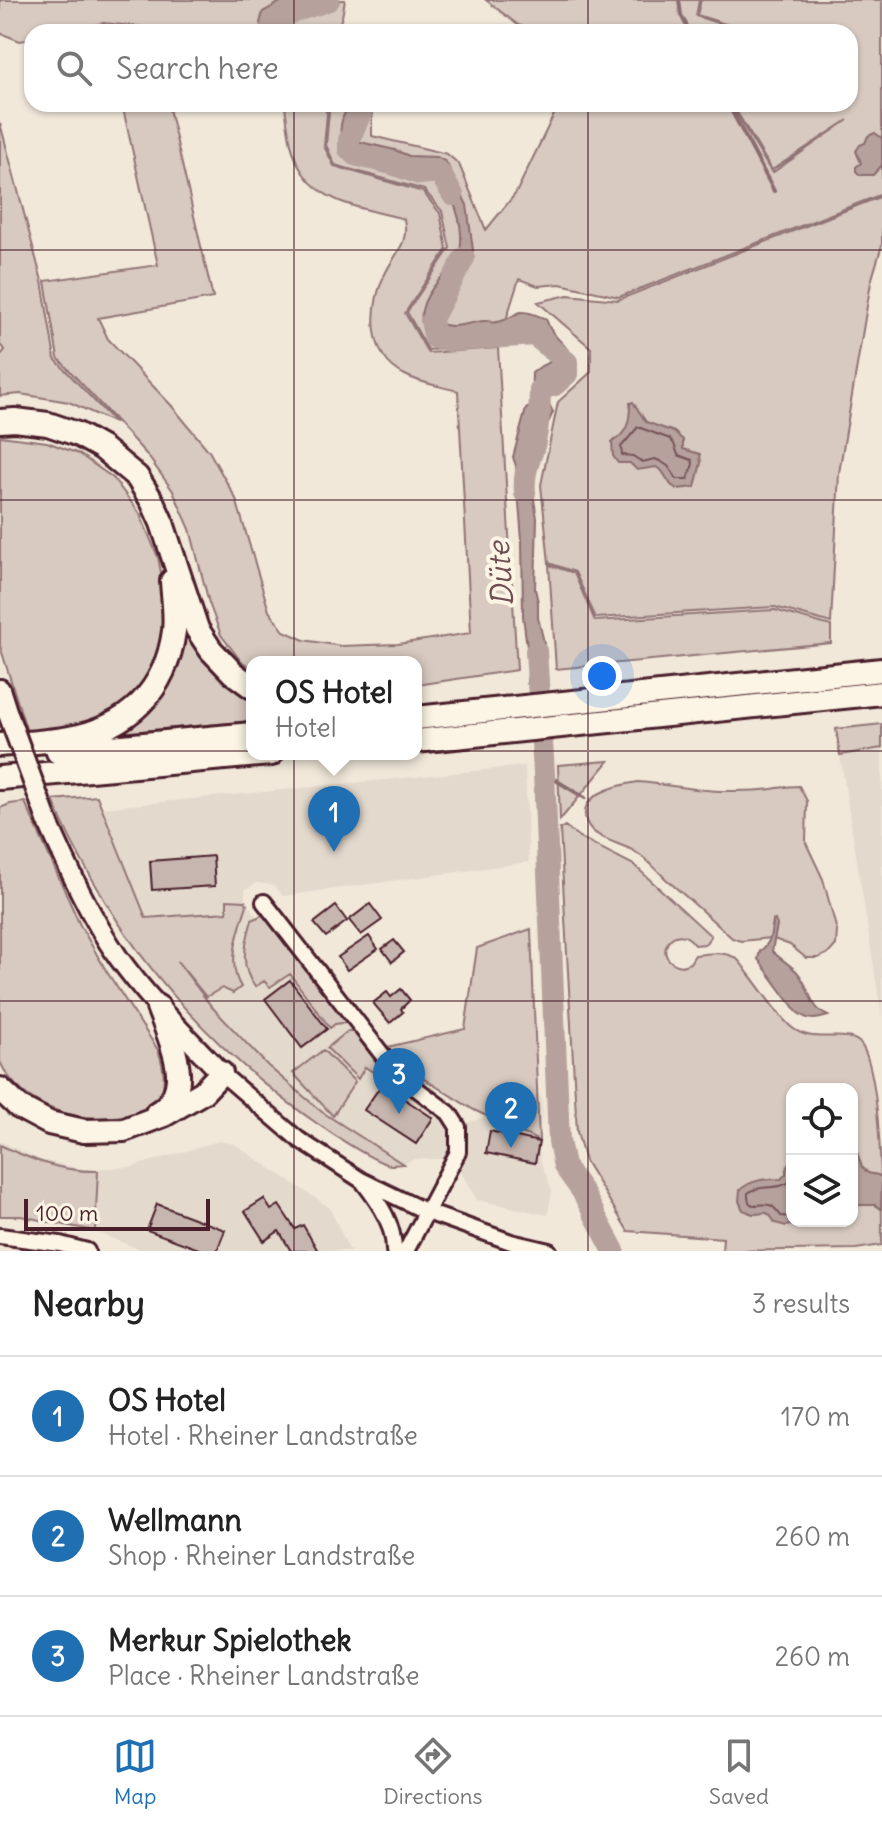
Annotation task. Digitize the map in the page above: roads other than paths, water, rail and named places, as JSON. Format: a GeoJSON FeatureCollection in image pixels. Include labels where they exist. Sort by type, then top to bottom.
{"type":"FeatureCollection","features":[{"type":"Feature","properties":{"kind":"highway"},"geometry":{"type":"LineString","coordinates":[[0,421],[48,424],[77,434],[102,448],[137,477],[162,523],[197,629],[211,650],[246,683]]}},
{"type":"Feature","properties":{"kind":"highway"},"geometry":{"type":"LineString","coordinates":[[0,745],[70,738],[109,727],[138,708],[158,682],[170,653],[174,608],[169,548]]}},
{"type":"Feature","properties":{"kind":"highway"},"geometry":{"type":"LineString","coordinates":[[555,716],[882,670]]}},
{"type":"Feature","properties":{"kind":"highway"},"geometry":{"type":"LineString","coordinates":[[422,717],[520,719],[882,693]]}},
{"type":"Feature","properties":{"kind":"highway"},"geometry":{"type":"LineString","coordinates":[[422,740],[520,719]]}},
{"type":"Feature","properties":{"kind":"highway"},"geometry":{"type":"LineString","coordinates":[[0,757],[246,735]]}},
{"type":"Feature","properties":{"kind":"highway"},"geometry":{"type":"LineString","coordinates":[[0,778],[246,756]]}},
{"type":"Feature","properties":{"kind":"highway"},"geometry":{"type":"LineString","coordinates":[[0,793],[128,777],[137,766]]}},
{"type":"Feature","properties":{"kind":"highway"},"geometry":{"type":"LineString","coordinates":[[124,1130],[162,1111],[177,1086],[179,1070],[158,1007]]}},
{"type":"Feature","properties":{"kind":"highway"},"geometry":{"type":"LineString","coordinates":[[0,1089],[19,1107],[49,1123],[84,1131],[124,1130],[164,1115],[203,1092],[221,1073]]}},
{"type":"Feature","properties":{"kind":"main road"},"geometry":{"type":"LineString","coordinates":[[0,689],[47,820],[103,934],[158,1007],[221,1073]]}},
{"type":"Feature","properties":{"kind":"street"},"geometry":{"type":"LineString","coordinates":[[264,902],[388,1062],[406,1081],[449,1113],[458,1127],[458,1152],[406,1251]]}},
{"type":"Feature","properties":{"kind":"street"},"geometry":{"type":"LineString","coordinates":[[221,1073],[298,1139],[361,1180],[427,1212],[511,1242],[549,1251]]}},
{"type":"Feature","properties":{"kind":"street"},"geometry":{"type":"LineString","coordinates":[[361,1180],[390,1225],[394,1251]]}},
{"type":"Feature","properties":{"kind":"street"},"geometry":{"type":"LineString","coordinates":[[0,1236],[87,1251]]}},
{"type":"Feature","properties":{"kind":"water"},"geometry":{"type":"Polygon","coordinates":[[[284,0],[323,0],[285,11],[278,24],[260,24],[263,12],[284,0]]]}},
{"type":"Feature","properties":{"kind":"water"},"geometry":{"type":"Polygon","coordinates":[[[345,112],[357,112],[352,122],[352,137],[356,141],[409,156],[437,157],[446,162],[467,205],[473,250],[468,268],[457,276],[438,300],[433,321],[459,326],[484,321],[492,323],[521,312],[531,313],[546,319],[572,356],[566,370],[547,380],[543,396],[553,412],[549,421],[534,431],[527,461],[537,518],[535,589],[544,642],[543,681],[527,683],[529,663],[523,616],[522,540],[513,457],[526,409],[531,406],[532,373],[556,359],[556,353],[538,340],[514,332],[479,337],[429,334],[422,322],[424,305],[440,279],[460,261],[461,235],[456,208],[434,169],[408,167],[390,158],[361,153],[348,147],[341,135],[345,112]]]}},
{"type":"Feature","properties":{"kind":"water"},"geometry":{"type":"Polygon","coordinates":[[[875,133],[882,138],[882,165],[873,175],[860,175],[856,171],[861,163],[856,151],[868,136],[875,133]]]}},
{"type":"Feature","properties":{"kind":"water"},"geometry":{"type":"Polygon","coordinates":[[[633,402],[646,422],[674,432],[683,440],[683,449],[700,454],[695,487],[677,489],[656,467],[637,470],[630,463],[618,463],[613,456],[612,442],[625,430],[630,403],[633,402]]]}},
{"type":"Feature","properties":{"kind":"water"},"geometry":{"type":"Polygon","coordinates":[[[775,920],[777,925],[772,951],[798,973],[813,1003],[828,1016],[812,1019],[797,1012],[758,959],[770,938],[775,920]]]}},
{"type":"Feature","properties":{"kind":"water"},"geometry":{"type":"Polygon","coordinates":[[[858,1155],[868,1173],[882,1177],[881,1209],[875,1205],[858,1205],[858,1155]]]}},
{"type":"Feature","properties":{"kind":"water"},"geometry":{"type":"Polygon","coordinates":[[[786,1174],[786,1226],[775,1223],[768,1213],[753,1214],[743,1210],[739,1201],[740,1190],[754,1182],[781,1179],[786,1174]]]}},
{"type":"Feature","properties":{"kind":"waterway","name":"Düte"},"geometry":{"type":"LineString","coordinates":[[275,24],[288,14],[329,0]]}},
{"type":"Feature","properties":{"kind":"waterway"},"geometry":{"type":"LineString","coordinates":[[679,0],[686,24]]}},
{"type":"Feature","properties":{"kind":"waterway","name":"Düte"},"geometry":{"type":"LineString","coordinates":[[361,112],[349,140],[349,149],[355,155],[419,174],[439,172],[453,195]]}},
{"type":"Feature","properties":{"kind":"waterway"},"geometry":{"type":"LineString","coordinates":[[732,112],[774,191]]}},
{"type":"Feature","properties":{"kind":"waterway","name":"Düte"},"geometry":{"type":"LineString","coordinates":[[464,258],[431,321],[435,338],[449,341],[534,335],[567,362],[567,374],[555,385],[540,389],[537,429],[526,472],[525,493]]}},
{"type":"Feature","properties":{"kind":"waterway","name":"Düte"},"geometry":{"type":"LineString","coordinates":[[536,651],[559,1141],[564,1166],[582,1191],[614,1251]]}},
{"type":"Feature","properties":{"kind":"waterway"},"geometry":{"type":"LineString","coordinates":[[544,773],[585,798]]}},
{"type":"Feature","properties":{"kind":"place","name":"OS Hotel"},"geometry":{"type":"Point","coordinates":[334,852]}},
{"type":"Feature","properties":{"kind":"place","name":"Merkur Spielothek"},"geometry":{"type":"Point","coordinates":[399,1114]}},
{"type":"Feature","properties":{"kind":"place","name":"Wellmann"},"geometry":{"type":"Point","coordinates":[511,1148]}}]}
